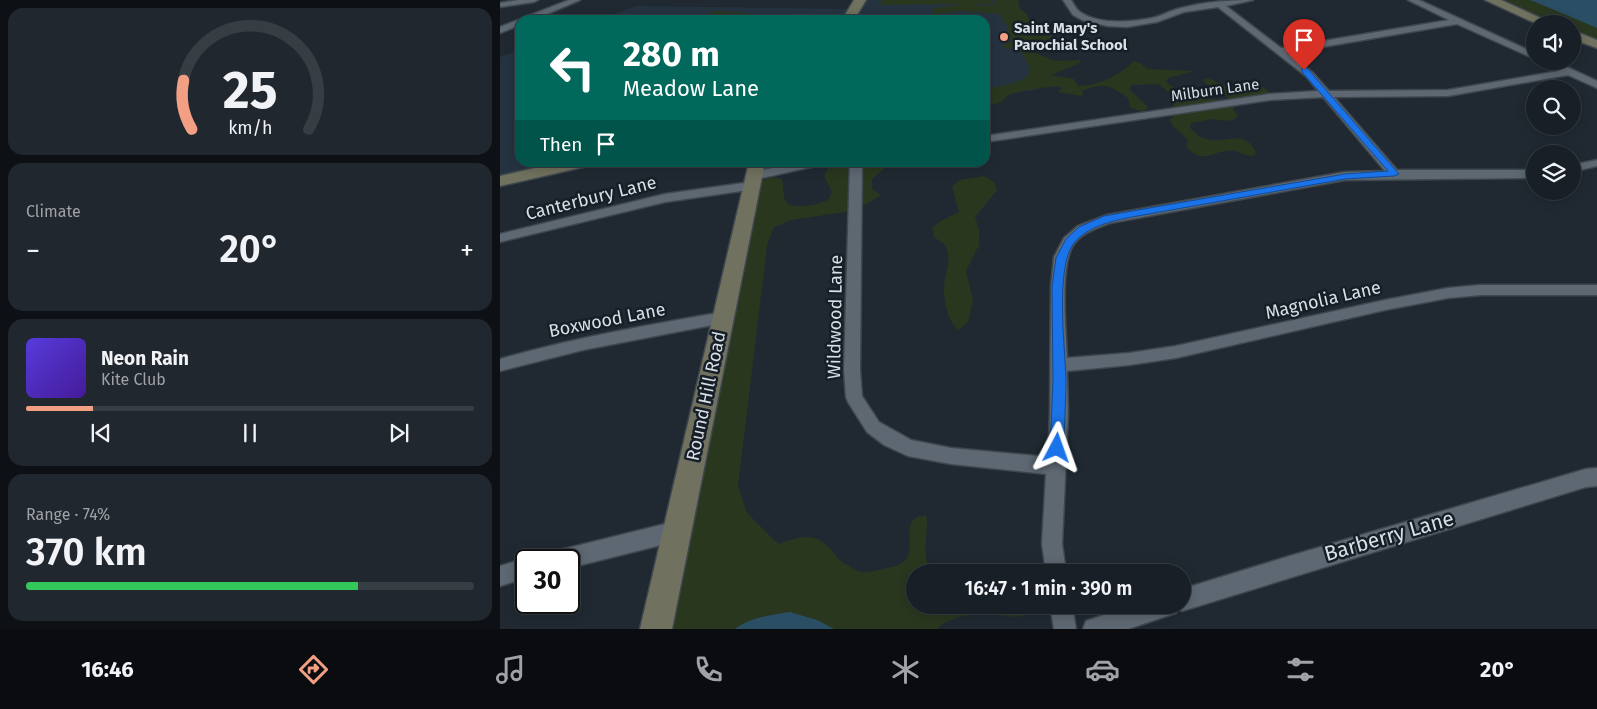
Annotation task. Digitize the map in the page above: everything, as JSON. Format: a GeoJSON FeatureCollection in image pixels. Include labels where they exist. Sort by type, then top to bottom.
{"type":"FeatureCollection","features":[{"type":"Feature","properties":{"kind":"street"},"geometry":{"type":"LineString","coordinates":[[500,5],[534,0]]}},
{"type":"Feature","properties":{"kind":"street"},"geometry":{"type":"LineString","coordinates":[[538,15],[576,0]]}},
{"type":"Feature","properties":{"kind":"street"},"geometry":{"type":"LineString","coordinates":[[851,15],[860,0]]}},
{"type":"Feature","properties":{"kind":"street"},"geometry":{"type":"LineString","coordinates":[[1067,0],[1076,13],[1085,18],[1108,23],[1127,24],[1154,20],[1182,10],[1249,0]]}},
{"type":"Feature","properties":{"kind":"street"},"geometry":{"type":"LineString","coordinates":[[1412,0],[1526,52]]}},
{"type":"Feature","properties":{"kind":"street"},"geometry":{"type":"LineString","coordinates":[[1491,0],[1527,15]]}},
{"type":"Feature","properties":{"kind":"street"},"geometry":{"type":"LineString","coordinates":[[1219,4],[1310,75],[1394,174]]}},
{"type":"Feature","properties":{"kind":"street"},"geometry":{"type":"LineString","coordinates":[[1280,51],[1458,21]]}},
{"type":"Feature","properties":{"kind":"street"},"geometry":{"type":"LineString","coordinates":[[500,30],[515,24]]}},
{"type":"Feature","properties":{"kind":"street"},"geometry":{"type":"LineString","coordinates":[[1581,38],[1597,44]]}},
{"type":"Feature","properties":{"kind":"street"},"geometry":{"type":"LineString","coordinates":[[1565,70],[1597,85]]}},
{"type":"Feature","properties":{"kind":"street","name":"Milburn Lane"},"geometry":{"type":"LineString","coordinates":[[990,138],[1270,96],[1448,93],[1569,72]]}},
{"type":"Feature","properties":{"kind":"street"},"geometry":{"type":"LineString","coordinates":[[1581,167],[1597,163]]}},
{"type":"Feature","properties":{"kind":"street"},"geometry":{"type":"LineString","coordinates":[[500,181],[563,167]]}},
{"type":"Feature","properties":{"kind":"street"},"geometry":{"type":"LineString","coordinates":[[754,175],[795,167]]}},
{"type":"Feature","properties":{"kind":"street","name":"Wildwood Lane"},"geometry":{"type":"LineString","coordinates":[[856,167],[852,370],[854,397],[862,412],[873,427],[890,439],[908,448],[951,456],[1056,466]]}},
{"type":"Feature","properties":{"kind":"street"},"geometry":{"type":"LineString","coordinates":[[1055,564],[1052,544],[1059,412],[1058,287],[1061,258],[1069,241],[1083,229],[1107,219],[1345,176],[1526,174]]}},
{"type":"Feature","properties":{"kind":"street","name":"Canterbury Lane"},"geometry":{"type":"LineString","coordinates":[[500,238],[754,175]]}},
{"type":"Feature","properties":{"kind":"street","name":"Round Hill Road"},"geometry":{"type":"LineString","coordinates":[[656,629],[754,175]]}},
{"type":"Feature","properties":{"kind":"street","name":"Magnolia Lane"},"geometry":{"type":"LineString","coordinates":[[1059,365],[1129,359],[1176,352],[1384,305],[1448,293],[1481,290],[1597,290]]}},
{"type":"Feature","properties":{"kind":"street","name":"Boxwood Lane"},"geometry":{"type":"LineString","coordinates":[[500,365],[538,354],[631,334],[723,318]]}},
{"type":"Feature","properties":{"kind":"street","name":"Barberry Lane"},"geometry":{"type":"LineString","coordinates":[[1191,597],[1292,565],[1586,478],[1597,477]]}},
{"type":"Feature","properties":{"kind":"street"},"geometry":{"type":"LineString","coordinates":[[580,555],[677,531]]}},
{"type":"Feature","properties":{"kind":"street"},"geometry":{"type":"LineString","coordinates":[[500,576],[515,571]]}},
{"type":"Feature","properties":{"kind":"street"},"geometry":{"type":"LineString","coordinates":[[1063,614],[1066,629]]}},
{"type":"Feature","properties":{"kind":"street"},"geometry":{"type":"LineString","coordinates":[[1094,629],[1140,614]]}},
{"type":"Feature","properties":{"kind":"shaded area","name":"Saint Mary's Parochial School"},"geometry":{"type":"Polygon","coordinates":[[[860,0],[1012,0],[1040,89],[990,96],[990,15],[612,15],[636,6],[854,9],[860,0]]]}},
{"type":"Feature","properties":{"kind":"shaded area"},"geometry":{"type":"Polygon","coordinates":[[[515,52],[515,167],[567,167],[500,181],[500,57],[515,52]]]}},
{"type":"Feature","properties":{"kind":"green space"},"geometry":{"type":"Polygon","coordinates":[[[882,0],[992,0],[992,4],[969,4],[987,6],[994,4],[995,0],[1018,0],[1020,9],[1027,14],[1030,24],[1036,30],[1051,33],[1052,36],[1035,53],[1055,61],[1079,60],[1082,62],[1051,75],[1074,79],[1078,86],[1086,86],[1108,79],[1134,61],[1148,69],[1194,71],[1168,78],[1166,81],[1186,94],[1204,98],[1229,99],[1204,82],[1204,79],[1211,79],[1230,87],[1263,87],[1270,94],[1254,102],[1235,106],[1233,110],[1238,115],[1235,119],[1227,121],[1213,119],[1191,123],[1190,128],[1206,139],[1240,138],[1246,140],[1256,152],[1254,156],[1228,151],[1199,156],[1192,152],[1186,146],[1188,140],[1173,126],[1170,120],[1176,114],[1171,94],[1159,84],[1131,85],[1130,90],[1148,108],[1139,111],[1130,107],[1128,98],[1106,86],[1096,86],[1082,91],[1083,95],[1081,96],[1058,92],[1062,88],[1058,87],[1039,88],[1010,94],[999,103],[990,104],[990,88],[1015,83],[1030,73],[1029,66],[1020,50],[1003,48],[1003,44],[1013,41],[1000,37],[1009,29],[1000,14],[961,11],[934,14],[932,9],[964,4],[880,5],[882,0]]]}},
{"type":"Feature","properties":{"kind":"green space"},"geometry":{"type":"Polygon","coordinates":[[[1491,0],[1597,0],[1597,44],[1581,37],[1581,15],[1527,15],[1491,0]]]}},
{"type":"Feature","properties":{"kind":"green space"},"geometry":{"type":"Polygon","coordinates":[[[712,12],[750,13],[748,15],[712,15],[712,12]]]}},
{"type":"Feature","properties":{"kind":"green space"},"geometry":{"type":"Polygon","coordinates":[[[759,14],[810,15],[758,15],[759,14]]]}},
{"type":"Feature","properties":{"kind":"green space"},"geometry":{"type":"Polygon","coordinates":[[[831,167],[888,167],[872,179],[872,189],[881,195],[868,203],[845,212],[791,220],[773,228],[767,246],[738,486],[747,513],[778,544],[802,537],[820,540],[842,562],[861,572],[876,571],[902,563],[908,556],[910,549],[911,524],[916,518],[926,515],[925,551],[928,564],[906,564],[906,614],[988,614],[954,619],[937,629],[656,629],[677,531],[744,277],[755,193],[759,184],[765,179],[782,179],[784,197],[787,204],[808,206],[818,204],[828,200],[832,192],[824,176],[828,168],[831,167]]]}},
{"type":"Feature","properties":{"kind":"green space"},"geometry":{"type":"Polygon","coordinates":[[[984,176],[994,182],[997,190],[975,217],[979,230],[979,245],[966,271],[973,300],[968,322],[958,330],[950,319],[945,299],[944,285],[948,259],[946,247],[934,237],[932,228],[959,212],[952,186],[960,180],[984,176]]]}},
{"type":"Feature","properties":{"kind":"green space"},"geometry":{"type":"Polygon","coordinates":[[[988,614],[1027,614],[1017,617],[988,614]]]}},
{"type":"Feature","properties":{"kind":"water"},"geometry":{"type":"Polygon","coordinates":[[[1529,0],[1597,0],[1597,28],[1581,21],[1581,15],[1566,15],[1529,0]]]}},
{"type":"Feature","properties":{"kind":"water"},"geometry":{"type":"Polygon","coordinates":[[[790,612],[817,620],[834,629],[735,629],[754,619],[790,612]]]}},
{"type":"Feature","properties":{"kind":"place","name":"Saint Mary's Parochial School"},"geometry":{"type":"Point","coordinates":[1004,37]}},
{"type":"Feature","properties":{"kind":"route"},"geometry":{"type":"LineString","coordinates":[[1057,448],[1059,412],[1058,287],[1061,258],[1069,241],[1083,229],[1107,219],[1345,176],[1394,174],[1327,94],[1304,70]]}}]}
